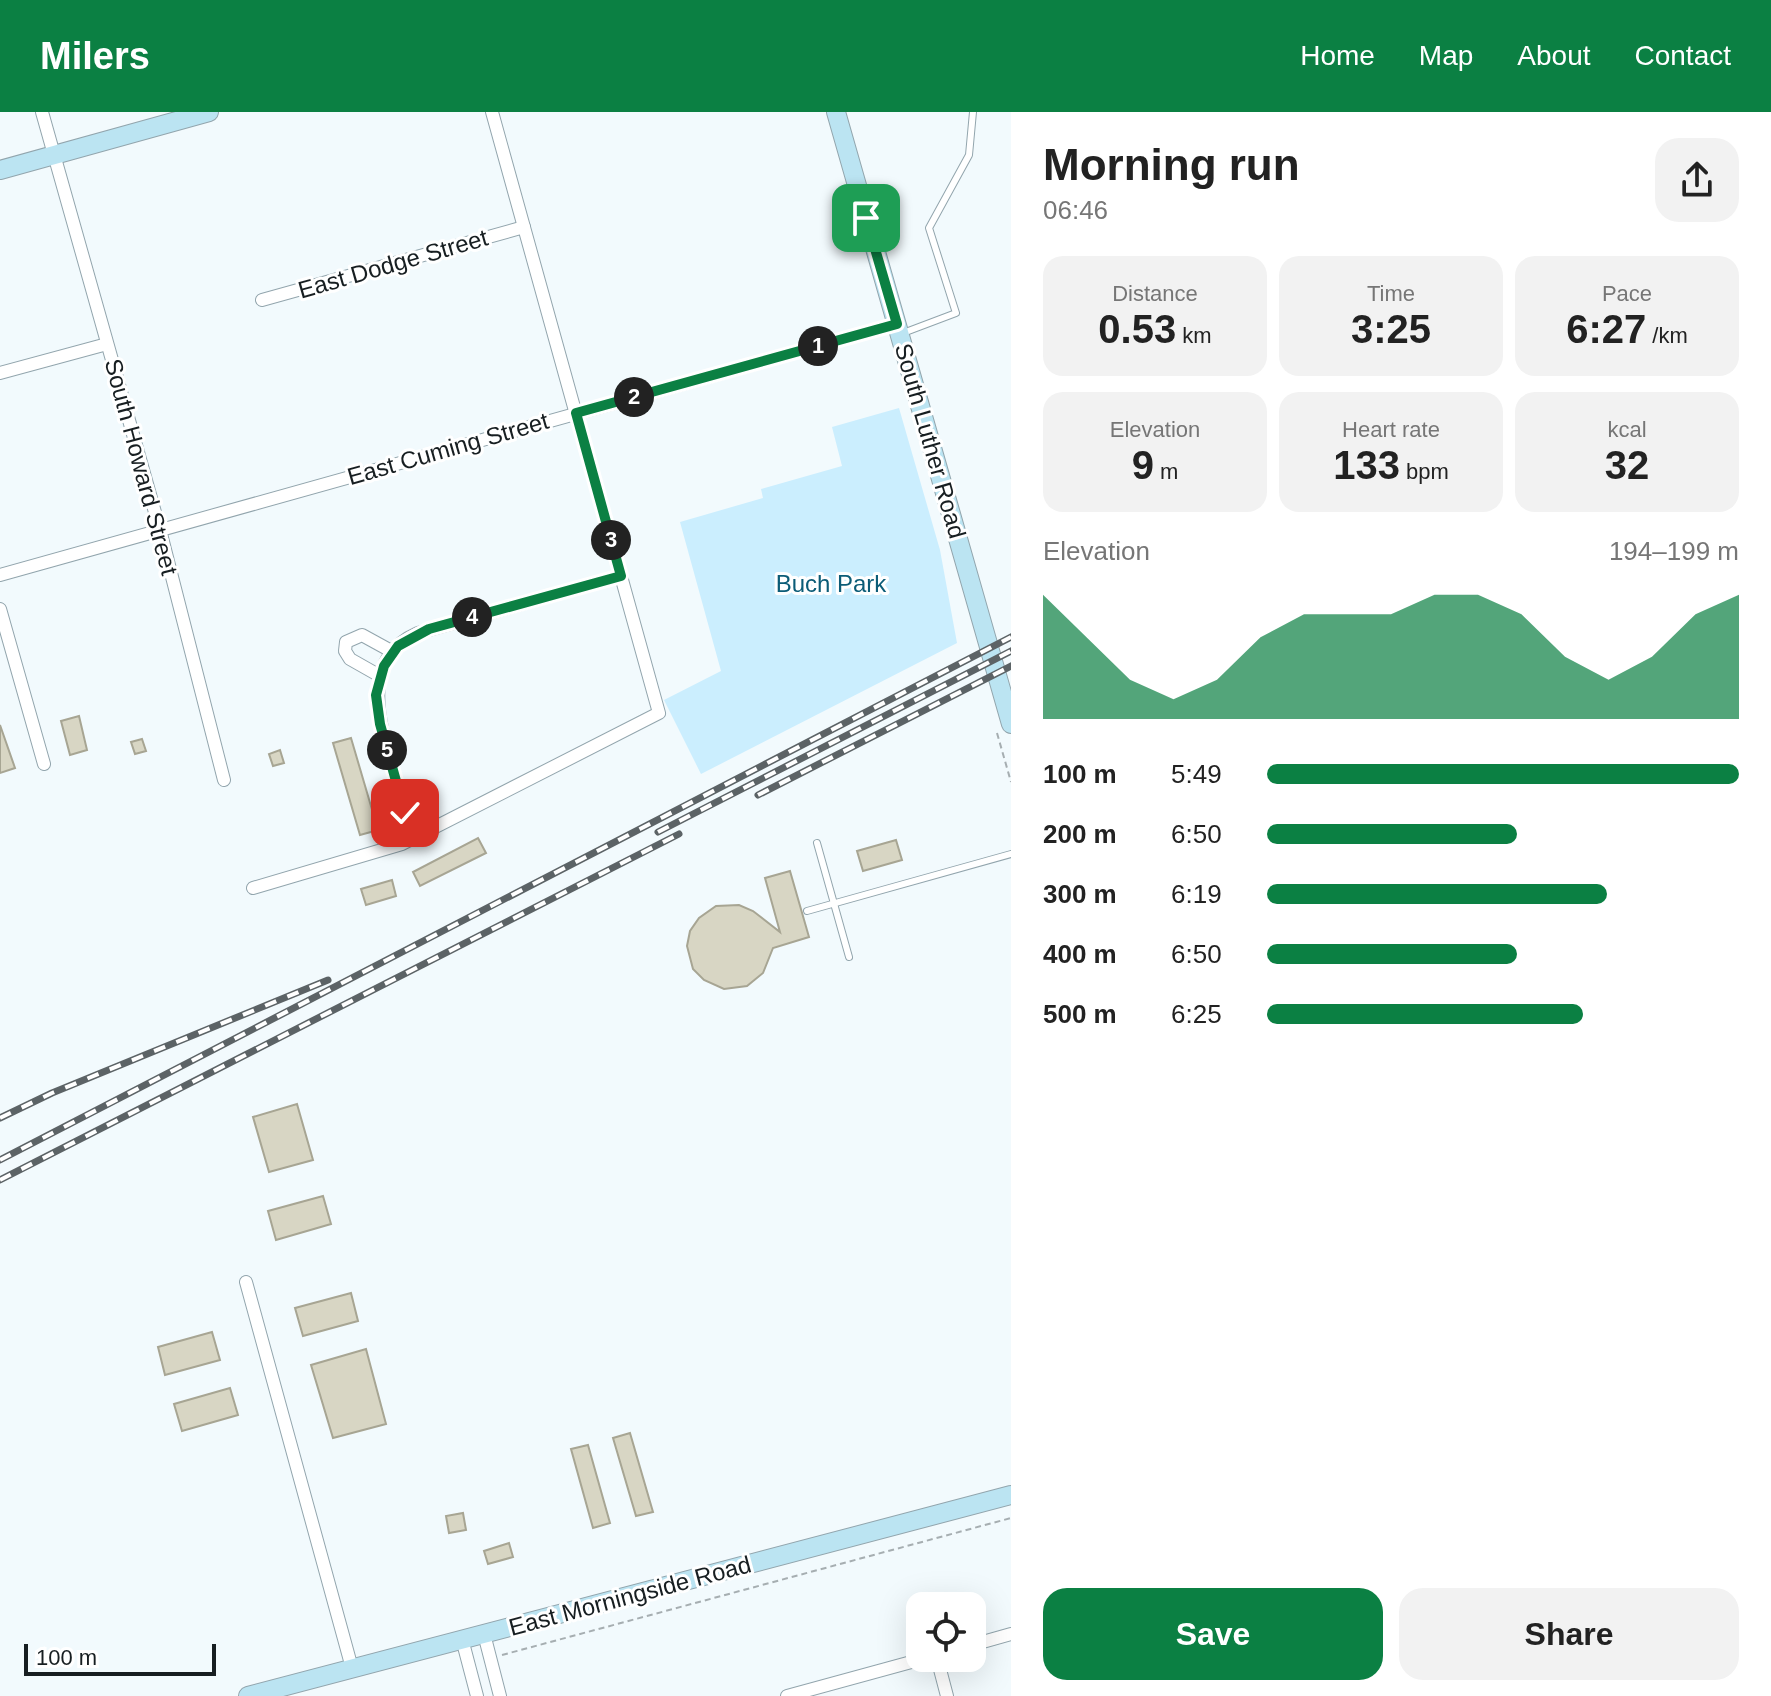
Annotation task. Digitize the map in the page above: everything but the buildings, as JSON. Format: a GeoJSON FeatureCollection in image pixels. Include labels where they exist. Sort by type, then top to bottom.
{"type":"FeatureCollection","features":[{"type":"Feature","properties":{"kind":"street","name":"South Howard Street"},"geometry":{"type":"LineString","coordinates":[[42,112],[160,530],[224,780]]}},
{"type":"Feature","properties":{"kind":"street"},"geometry":{"type":"LineString","coordinates":[[0,170],[209,112]]}},
{"type":"Feature","properties":{"kind":"street"},"geometry":{"type":"LineString","coordinates":[[253,888],[369,856],[415,838],[659,713],[492,112]]}},
{"type":"Feature","properties":{"kind":"street","name":"South Luther Road"},"geometry":{"type":"LineString","coordinates":[[836,112],[898,329],[1003,725]]}},
{"type":"Feature","properties":{"kind":"street","name":"East Dodge Street"},"geometry":{"type":"LineString","coordinates":[[262,300],[524,227]]}},
{"type":"Feature","properties":{"kind":"street","name":"East Cuming Street"},"geometry":{"type":"LineString","coordinates":[[0,575],[576,413],[898,329]]}},
{"type":"Feature","properties":{"kind":"street"},"geometry":{"type":"LineString","coordinates":[[0,373],[107,344]]}},
{"type":"Feature","properties":{"kind":"street"},"geometry":{"type":"LineString","coordinates":[[415,838],[379,717],[376,695],[380,676],[393,652],[410,636],[429,629],[621,576]]}},
{"type":"Feature","properties":{"kind":"street"},"geometry":{"type":"LineString","coordinates":[[0,609],[44,764]]}},
{"type":"Feature","properties":{"kind":"street"},"geometry":{"type":"LineString","coordinates":[[380,676],[350,659],[345,651],[346,642],[362,635],[393,652]]}},
{"type":"Feature","properties":{"kind":"street"},"geometry":{"type":"LineString","coordinates":[[246,1282],[352,1668]]}},
{"type":"Feature","properties":{"kind":"street","name":"East Morningside Road"},"geometry":{"type":"LineString","coordinates":[[248,1696],[1011,1495]]}},
{"type":"Feature","properties":{"kind":"street"},"geometry":{"type":"LineString","coordinates":[[484,1634],[500,1696]]}},
{"type":"Feature","properties":{"kind":"street"},"geometry":{"type":"LineString","coordinates":[[986,1641],[1011,1634]]}},
{"type":"Feature","properties":{"kind":"street"},"geometry":{"type":"LineString","coordinates":[[462,1639],[477,1696]]}},
{"type":"Feature","properties":{"kind":"street"},"geometry":{"type":"LineString","coordinates":[[787,1696],[906,1663]]}},
{"type":"Feature","properties":{"kind":"street"},"geometry":{"type":"LineString","coordinates":[[941,1672],[947,1696]]}},
{"type":"Feature","properties":{"kind":"lane"},"geometry":{"type":"LineString","coordinates":[[898,329],[956,313],[929,228],[969,155],[973,112]]}},
{"type":"Feature","properties":{"kind":"lane"},"geometry":{"type":"LineString","coordinates":[[817,843],[849,957]]}},
{"type":"Feature","properties":{"kind":"lane"},"geometry":{"type":"LineString","coordinates":[[807,911],[1011,854]]}},
{"type":"Feature","properties":{"kind":"path"},"geometry":{"type":"LineString","coordinates":[[1003,725],[1011,782]]}},
{"type":"Feature","properties":{"kind":"path"},"geometry":{"type":"LineString","coordinates":[[501,1655],[1011,1518]]}},
{"type":"Feature","properties":{"kind":"green space","name":"Buch Park"},"geometry":{"type":"Polygon","coordinates":[[[899,408],[940,550],[957,643],[701,774],[664,700],[721,671],[680,522],[763,498],[761,489],[842,466],[832,427],[899,408]]]}},
{"type":"Feature","properties":{"kind":"railway"},"geometry":{"type":"LineString","coordinates":[[0,1160],[1011,637]]}},
{"type":"Feature","properties":{"kind":"railway"},"geometry":{"type":"LineString","coordinates":[[658,832],[1011,651]]}},
{"type":"Feature","properties":{"kind":"railway"},"geometry":{"type":"LineString","coordinates":[[758,795],[1011,666]]}},
{"type":"Feature","properties":{"kind":"railway"},"geometry":{"type":"LineString","coordinates":[[0,1180],[679,834]]}},
{"type":"Feature","properties":{"kind":"railway"},"geometry":{"type":"LineString","coordinates":[[0,1118],[52,1093],[328,980]]}},
{"type":"Feature","properties":{"kind":"route"},"geometry":{"type":"LineString","coordinates":[[405,813],[380,724],[376,695],[384,666],[398,646],[410,636],[429,629],[621,576],[576,413],[897,324],[866,218]]}}]}
